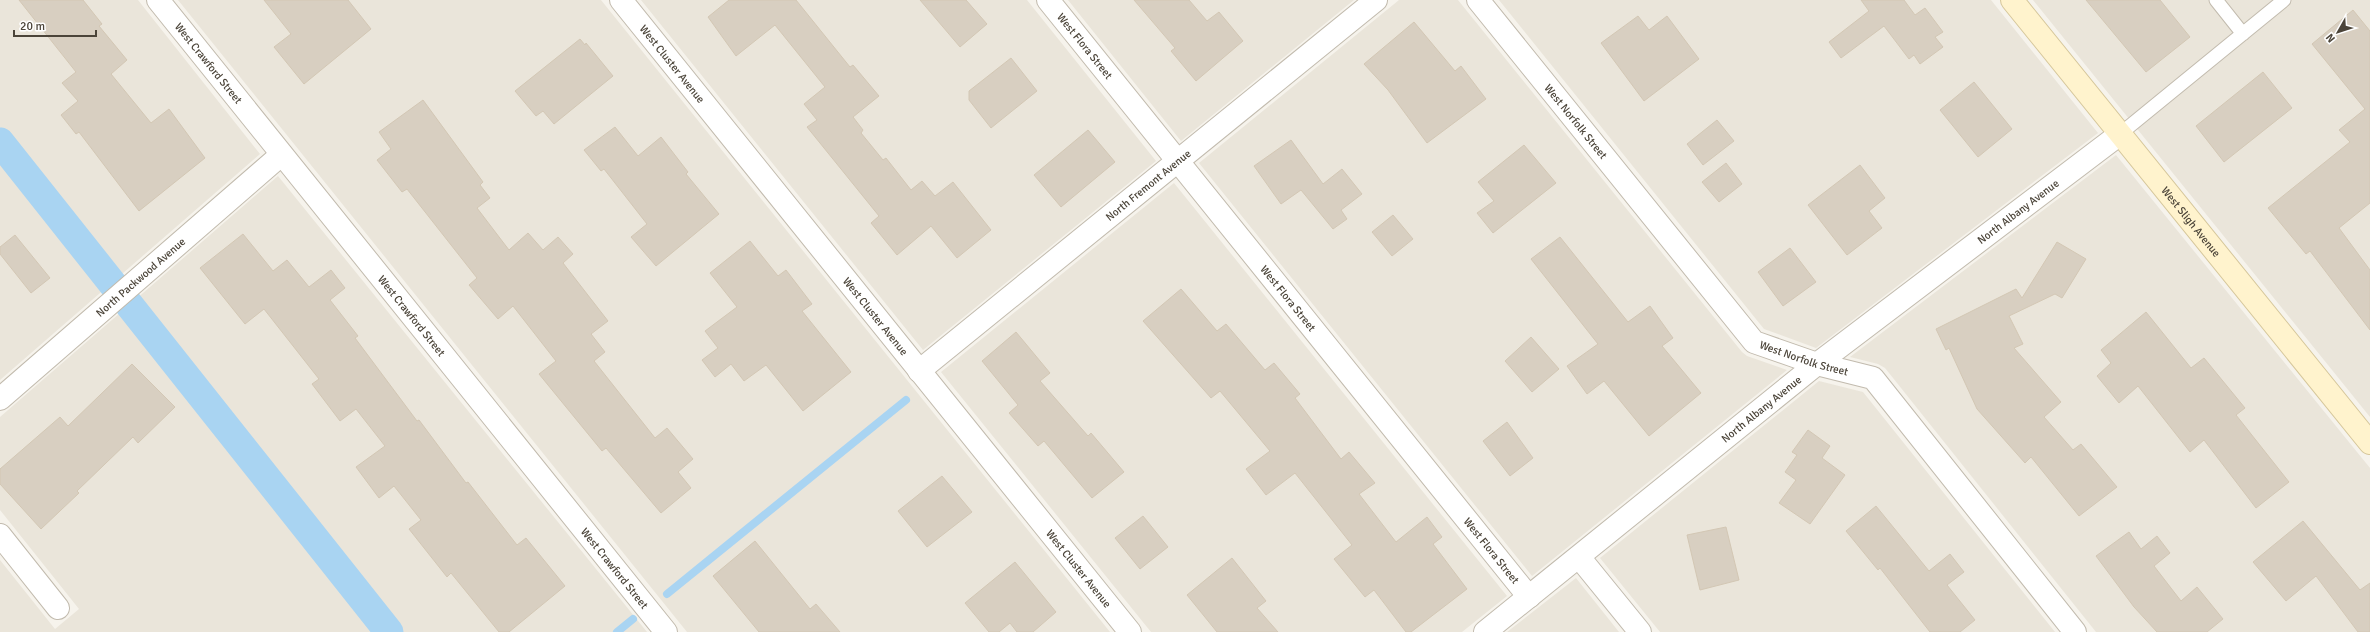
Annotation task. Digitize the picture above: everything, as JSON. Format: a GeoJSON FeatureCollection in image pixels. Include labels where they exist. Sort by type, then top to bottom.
{"type":"FeatureCollection","features":[{"type":"Feature","properties":{"kind":"main road","name":"West Sligh Avenue"},"geometry":{"type":"LineString","coordinates":[[2012,0],[2370,443]]}},
{"type":"Feature","properties":{"kind":"street","name":"West Crawford Street"},"geometry":{"type":"LineString","coordinates":[[158,0],[281,155],[666,632]]}},
{"type":"Feature","properties":{"kind":"street","name":"West Cluster Avenue"},"geometry":{"type":"LineString","coordinates":[[621,0],[1130,632]]}},
{"type":"Feature","properties":{"kind":"street","name":"West Flora Street"},"geometry":{"type":"LineString","coordinates":[[1048,0],[1529,597]]}},
{"type":"Feature","properties":{"kind":"street","name":"North Fremont Avenue"},"geometry":{"type":"LineString","coordinates":[[919,371],[1376,0]]}},
{"type":"Feature","properties":{"kind":"street","name":"West Norfolk Street"},"geometry":{"type":"LineString","coordinates":[[1478,0],[1754,342],[1817,364],[1873,378],[2075,632]]}},
{"type":"Feature","properties":{"kind":"street","name":"North Albany Avenue"},"geometry":{"type":"LineString","coordinates":[[1485,632],[1817,364],[2120,134]]}},
{"type":"Feature","properties":{"kind":"street","name":"North Packwood Avenue"},"geometry":{"type":"LineString","coordinates":[[0,399],[281,155]]}},
{"type":"Feature","properties":{"kind":"street"},"geometry":{"type":"LineString","coordinates":[[0,535],[58,608]]}},
{"type":"Feature","properties":{"kind":"street"},"geometry":{"type":"LineString","coordinates":[[1579,557],[1640,632]]}},
{"type":"Feature","properties":{"kind":"lane"},"geometry":{"type":"LineString","coordinates":[[2216,0],[2243,34]]}},
{"type":"Feature","properties":{"kind":"lane"},"geometry":{"type":"LineString","coordinates":[[2120,134],[2284,0]]}},
{"type":"Feature","properties":{"kind":"shaded area"},"geometry":{"type":"Polygon","coordinates":[[[0,0],[138,0],[260,154],[0,380],[0,0]]]}},
{"type":"Feature","properties":{"kind":"shaded area"},"geometry":{"type":"Polygon","coordinates":[[[178,0],[601,0],[1110,632],[687,632],[178,0]]]}},
{"type":"Feature","properties":{"kind":"shaded area"},"geometry":{"type":"Polygon","coordinates":[[[641,0],[1027,0],[1156,161],[923,350],[641,0]]]}},
{"type":"Feature","properties":{"kind":"shaded area"},"geometry":{"type":"Polygon","coordinates":[[[1068,0],[1354,0],[1181,141],[1068,0]]]}},
{"type":"Feature","properties":{"kind":"shaded area"},"geometry":{"type":"Polygon","coordinates":[[[1399,0],[1458,0],[1742,352],[1747,356],[1787,370],[1532,576],[1199,163],[1399,0]]]}},
{"type":"Feature","properties":{"kind":"shaded area"},"geometry":{"type":"Polygon","coordinates":[[[1499,0],[1991,0],[2098,133],[1816,348],[1764,329],[1499,0]]]}},
{"type":"Feature","properties":{"kind":"shaded area"},"geometry":{"type":"Polygon","coordinates":[[[2033,0],[2370,0],[2370,417],[2033,0]]]}},
{"type":"Feature","properties":{"kind":"shaded area"},"geometry":{"type":"Polygon","coordinates":[[[2116,155],[2370,468],[2370,632],[2096,632],[1885,368],[1878,364],[1850,357],[2116,155]]]}},
{"type":"Feature","properties":{"kind":"shaded area"},"geometry":{"type":"Polygon","coordinates":[[[278,176],[647,632],[0,632],[0,560],[55,629],[79,609],[0,510],[0,417],[278,176]]]}},
{"type":"Feature","properties":{"kind":"shaded area"},"geometry":{"type":"Polygon","coordinates":[[[1174,183],[1507,596],[1462,632],[1151,632],[941,372],[1174,183]]]}},
{"type":"Feature","properties":{"kind":"shaded area"},"geometry":{"type":"Polygon","coordinates":[[[1819,381],[1863,392],[2055,632],[1660,632],[1600,558],[1819,381]]]}},
{"type":"Feature","properties":{"kind":"shaded area"},"geometry":{"type":"Polygon","coordinates":[[[1576,578],[1619,632],[1507,632],[1576,578]]]}},
{"type":"Feature","properties":{"kind":"building"},"geometry":{"type":"Polygon","coordinates":[[[19,0],[83,0],[102,24],[99,26],[127,60],[111,74],[151,123],[169,109],[205,158],[139,211],[79,132],[76,134],[61,115],[78,101],[62,83],[76,72],[19,0]]]}},
{"type":"Feature","properties":{"kind":"building"},"geometry":{"type":"Polygon","coordinates":[[[264,0],[348,0],[371,29],[304,84],[274,47],[291,34],[264,0]]]}},
{"type":"Feature","properties":{"kind":"building"},"geometry":{"type":"Polygon","coordinates":[[[729,0],[796,0],[850,67],[853,65],[879,96],[853,117],[863,130],[861,133],[883,160],[886,158],[911,190],[922,181],[935,196],[953,182],[991,230],[957,258],[931,226],[897,255],[871,223],[879,216],[807,127],[817,120],[804,104],[825,87],[775,25],[736,56],[708,17],[729,0]]]}},
{"type":"Feature","properties":{"kind":"building"},"geometry":{"type":"Polygon","coordinates":[[[920,0],[966,0],[987,24],[960,47],[920,0]]]}},
{"type":"Feature","properties":{"kind":"building"},"geometry":{"type":"Polygon","coordinates":[[[1134,0],[1189,0],[1207,21],[1219,12],[1243,41],[1196,81],[1171,51],[1175,48],[1134,0]]]}},
{"type":"Feature","properties":{"kind":"building"},"geometry":{"type":"Polygon","coordinates":[[[1861,0],[1904,0],[1915,15],[1925,8],[1943,32],[1935,37],[1943,47],[1920,64],[1914,55],[1909,59],[1884,26],[1841,58],[1829,42],[1869,11],[1861,0]]]}},
{"type":"Feature","properties":{"kind":"building"},"geometry":{"type":"Polygon","coordinates":[[[2086,0],[2160,0],[2190,37],[2146,72],[2086,0]]]}},
{"type":"Feature","properties":{"kind":"building"},"geometry":{"type":"Polygon","coordinates":[[[2353,10],[2370,31],[2370,203],[2339,228],[2370,270],[2370,330],[2310,251],[2306,254],[2268,208],[2350,142],[2339,130],[2365,109],[2312,44],[2353,10]]]}},
{"type":"Feature","properties":{"kind":"building"},"geometry":{"type":"Polygon","coordinates":[[[1638,16],[1649,30],[1667,16],[1699,59],[1644,101],[1601,43],[1638,16]]]}},
{"type":"Feature","properties":{"kind":"building"},"geometry":{"type":"Polygon","coordinates":[[[1414,22],[1455,71],[1461,66],[1486,99],[1427,143],[1388,90],[1364,64],[1414,22]]]}},
{"type":"Feature","properties":{"kind":"building"},"geometry":{"type":"Polygon","coordinates":[[[580,39],[585,45],[586,43],[613,76],[554,124],[543,111],[536,116],[515,91],[580,39]]]}},
{"type":"Feature","properties":{"kind":"building"},"geometry":{"type":"Polygon","coordinates":[[[1011,58],[1037,91],[991,128],[969,100],[969,91],[1011,58]]]}},
{"type":"Feature","properties":{"kind":"building"},"geometry":{"type":"Polygon","coordinates":[[[2263,72],[2292,108],[2224,162],[2196,126],[2263,72]]]}},
{"type":"Feature","properties":{"kind":"building"},"geometry":{"type":"Polygon","coordinates":[[[1974,82],[2012,129],[1978,157],[1940,110],[1974,82]]]}},
{"type":"Feature","properties":{"kind":"building"},"geometry":{"type":"Polygon","coordinates":[[[423,100],[483,182],[480,185],[490,198],[477,208],[509,250],[528,233],[543,250],[558,237],[573,254],[563,263],[608,321],[591,334],[605,352],[594,361],[655,438],[667,428],[693,459],[678,472],[691,488],[661,513],[606,448],[602,451],[539,374],[556,361],[513,306],[498,319],[469,285],[477,278],[407,189],[402,192],[377,160],[391,149],[379,132],[423,100]]]}},
{"type":"Feature","properties":{"kind":"building"},"geometry":{"type":"Polygon","coordinates":[[[1717,120],[1734,141],[1703,165],[1687,144],[1717,120]]]}},
{"type":"Feature","properties":{"kind":"building"},"geometry":{"type":"Polygon","coordinates":[[[615,127],[638,156],[661,137],[688,172],[686,174],[719,214],[656,266],[631,237],[647,224],[604,169],[601,171],[584,150],[615,127]]]}},
{"type":"Feature","properties":{"kind":"building"},"geometry":{"type":"Polygon","coordinates":[[[1088,130],[1115,162],[1061,207],[1034,175],[1088,130]]]}},
{"type":"Feature","properties":{"kind":"building"},"geometry":{"type":"Polygon","coordinates":[[[1291,140],[1323,184],[1342,169],[1362,194],[1341,210],[1347,219],[1333,229],[1301,190],[1281,204],[1254,166],[1291,140]]]}},
{"type":"Feature","properties":{"kind":"building"},"geometry":{"type":"Polygon","coordinates":[[[1524,145],[1556,183],[1493,233],[1477,213],[1494,201],[1478,182],[1524,145]]]}},
{"type":"Feature","properties":{"kind":"building"},"geometry":{"type":"Polygon","coordinates":[[[1726,163],[1742,184],[1719,202],[1702,182],[1726,163]]]}},
{"type":"Feature","properties":{"kind":"building"},"geometry":{"type":"Polygon","coordinates":[[[1860,165],[1885,198],[1869,211],[1882,228],[1847,255],[1808,205],[1860,165]]]}},
{"type":"Feature","properties":{"kind":"building"},"geometry":{"type":"Polygon","coordinates":[[[1393,215],[1413,239],[1392,256],[1372,232],[1393,215]]]}},
{"type":"Feature","properties":{"kind":"building"},"geometry":{"type":"Polygon","coordinates":[[[243,234],[273,271],[287,260],[309,287],[331,270],[345,288],[330,300],[358,336],[355,338],[417,421],[419,420],[466,483],[468,482],[517,545],[526,538],[565,586],[509,632],[499,632],[451,573],[447,577],[409,529],[421,520],[394,486],[379,498],[356,467],[385,446],[356,409],[340,421],[312,384],[319,379],[264,309],[245,324],[200,268],[243,234]]]}},
{"type":"Feature","properties":{"kind":"building"},"geometry":{"type":"Polygon","coordinates":[[[15,235],[50,278],[31,293],[0,254],[0,247],[15,235]]]}},
{"type":"Feature","properties":{"kind":"building"},"geometry":{"type":"Polygon","coordinates":[[[1560,237],[1628,322],[1650,306],[1673,338],[1662,346],[1701,393],[1649,436],[1604,381],[1587,394],[1567,366],[1598,344],[1531,259],[1560,237]]]}},
{"type":"Feature","properties":{"kind":"building"},"geometry":{"type":"Polygon","coordinates":[[[750,241],[778,276],[786,270],[812,304],[802,311],[851,372],[803,411],[766,365],[744,381],[731,364],[715,377],[702,360],[718,348],[705,331],[737,307],[710,273],[750,241]]]}},
{"type":"Feature","properties":{"kind":"building"},"geometry":{"type":"Polygon","coordinates":[[[2057,242],[2086,259],[2062,298],[2055,294],[2009,316],[2023,344],[2014,348],[2061,402],[2044,417],[2073,450],[2081,444],[2117,487],[2079,516],[2031,457],[2025,463],[1977,409],[1949,348],[1946,350],[1936,329],[2016,289],[2022,298],[2057,242]]]}},
{"type":"Feature","properties":{"kind":"building"},"geometry":{"type":"Polygon","coordinates":[[[1790,248],[1816,282],[1783,306],[1758,272],[1790,248]]]}},
{"type":"Feature","properties":{"kind":"building"},"geometry":{"type":"Polygon","coordinates":[[[1181,289],[1217,331],[1226,324],[1265,370],[1274,363],[1300,394],[1295,398],[1341,459],[1349,452],[1375,483],[1359,494],[1396,542],[1427,517],[1442,537],[1433,544],[1467,589],[1411,632],[1406,632],[1374,590],[1365,597],[1334,559],[1352,545],[1295,473],[1266,495],[1246,469],[1270,451],[1220,391],[1211,398],[1143,321],[1181,289]]]}},
{"type":"Feature","properties":{"kind":"building"},"geometry":{"type":"Polygon","coordinates":[[[2146,312],[2191,368],[2204,358],[2245,408],[2236,415],[2289,482],[2256,508],[2204,440],[2190,452],[2138,386],[2119,403],[2097,376],[2111,363],[2101,350],[2146,312]]]}},
{"type":"Feature","properties":{"kind":"building"},"geometry":{"type":"Polygon","coordinates":[[[1016,332],[1050,373],[1040,381],[1088,436],[1091,433],[1124,472],[1092,498],[1044,441],[1038,446],[1009,413],[1018,405],[982,361],[1016,332]]]}},
{"type":"Feature","properties":{"kind":"building"},"geometry":{"type":"Polygon","coordinates":[[[1531,337],[1559,369],[1532,392],[1505,361],[1531,337]]]}},
{"type":"Feature","properties":{"kind":"building"},"geometry":{"type":"Polygon","coordinates":[[[132,364],[175,407],[138,443],[133,437],[77,491],[79,493],[41,529],[0,484],[0,469],[60,417],[68,426],[132,364]]]}},
{"type":"Feature","properties":{"kind":"building"},"geometry":{"type":"Polygon","coordinates":[[[1507,422],[1533,458],[1510,476],[1483,441],[1507,422]]]}},
{"type":"Feature","properties":{"kind":"building"},"geometry":{"type":"Polygon","coordinates":[[[1808,430],[1830,446],[1822,458],[1845,475],[1810,524],[1779,503],[1796,480],[1785,472],[1797,455],[1792,452],[1808,430]]]}},
{"type":"Feature","properties":{"kind":"building"},"geometry":{"type":"Polygon","coordinates":[[[942,476],[972,512],[927,547],[898,511],[942,476]]]}},
{"type":"Feature","properties":{"kind":"building"},"geometry":{"type":"Polygon","coordinates":[[[1876,506],[1929,571],[1950,554],[1964,572],[1947,585],[1975,620],[1960,632],[1930,632],[1880,568],[1878,570],[1846,531],[1876,506]]]}},
{"type":"Feature","properties":{"kind":"building"},"geometry":{"type":"Polygon","coordinates":[[[1143,516],[1168,547],[1140,569],[1115,538],[1143,516]]]}},
{"type":"Feature","properties":{"kind":"building"},"geometry":{"type":"Polygon","coordinates":[[[2303,521],[2360,590],[2370,583],[2370,632],[2358,632],[2316,576],[2286,601],[2253,562],[2303,521]]]}},
{"type":"Feature","properties":{"kind":"building"},"geometry":{"type":"Polygon","coordinates":[[[1726,527],[1739,580],[1700,590],[1687,535],[1726,527]]]}},
{"type":"Feature","properties":{"kind":"building"},"geometry":{"type":"Polygon","coordinates":[[[2129,532],[2141,549],[2157,536],[2170,553],[2154,566],[2181,601],[2197,587],[2223,619],[2207,632],[2157,632],[2134,607],[2096,556],[2129,532]]]}},
{"type":"Feature","properties":{"kind":"building"},"geometry":{"type":"Polygon","coordinates":[[[755,541],[810,609],[816,604],[840,632],[759,632],[713,576],[755,541]]]}},
{"type":"Feature","properties":{"kind":"building"},"geometry":{"type":"Polygon","coordinates":[[[1232,558],[1266,601],[1257,608],[1278,632],[1217,632],[1187,595],[1232,558]]]}},
{"type":"Feature","properties":{"kind":"building"},"geometry":{"type":"Polygon","coordinates":[[[1015,562],[1056,612],[1033,632],[1017,632],[1010,623],[999,632],[989,632],[965,603],[1015,562]]]}},
{"type":"Feature","properties":{"kind":"waterway"},"geometry":{"type":"LineString","coordinates":[[0,142],[389,632]]}},
{"type":"Feature","properties":{"kind":"waterway"},"geometry":{"type":"LineString","coordinates":[[667,594],[906,400]]}},
{"type":"Feature","properties":{"kind":"waterway"},"geometry":{"type":"LineString","coordinates":[[617,632],[633,619]]}}]}
